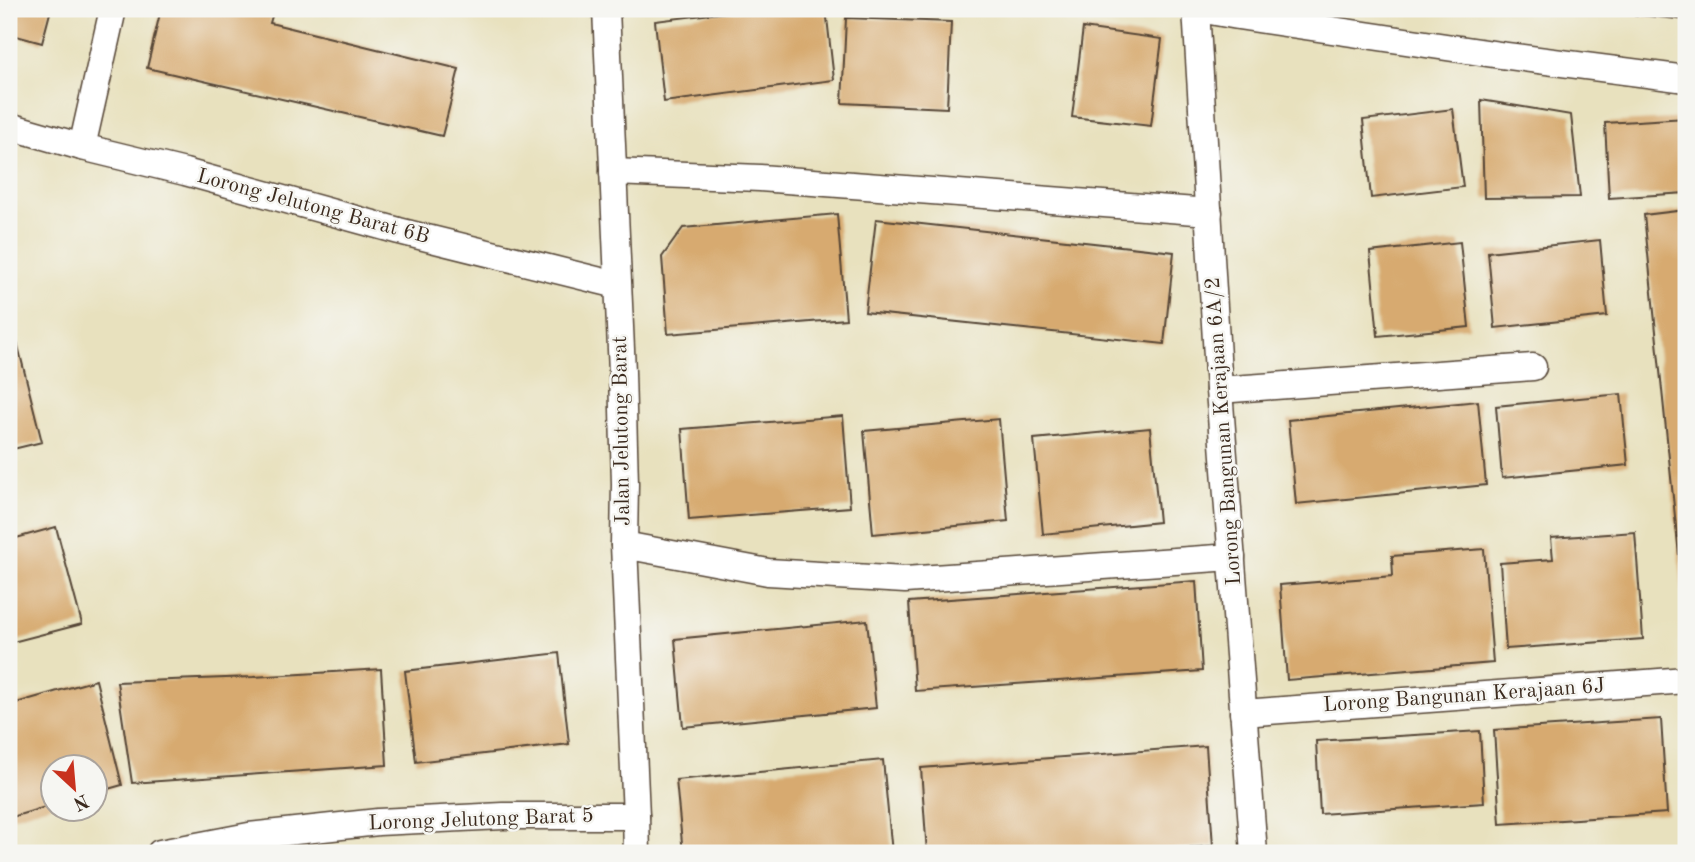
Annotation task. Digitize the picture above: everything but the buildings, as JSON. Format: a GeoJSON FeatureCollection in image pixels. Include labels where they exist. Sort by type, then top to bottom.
{"type":"FeatureCollection","features":[{"type":"Feature","properties":{"kind":"street"},"geometry":{"type":"LineString","coordinates":[[82,147],[114,9]]}},
{"type":"Feature","properties":{"kind":"street","name":"Jalan Jelutong Barat"},"geometry":{"type":"LineString","coordinates":[[606,9],[622,372],[624,545],[636,853]]}},
{"type":"Feature","properties":{"kind":"street"},"geometry":{"type":"LineString","coordinates":[[1198,9],[1500,55],[1686,79]]}},
{"type":"Feature","properties":{"kind":"street","name":"Lorong Bangunan Kerajaan 6A/2"},"geometry":{"type":"LineString","coordinates":[[1198,9],[1219,390],[1254,853]]}},
{"type":"Feature","properties":{"kind":"street","name":"Lorong Jelutong Barat 6B"},"geometry":{"type":"LineString","coordinates":[[9,125],[398,231],[617,285]]}},
{"type":"Feature","properties":{"kind":"street"},"geometry":{"type":"LineString","coordinates":[[613,172],[760,178],[1209,212]]}},
{"type":"Feature","properties":{"kind":"street"},"geometry":{"type":"LineString","coordinates":[[1219,390],[1533,367]]}},
{"type":"Feature","properties":{"kind":"street"},"geometry":{"type":"LineString","coordinates":[[624,545],[768,572],[905,580],[1232,557]]}},
{"type":"Feature","properties":{"kind":"street","name":"Lorong Bangunan Kerajaan 6J"},"geometry":{"type":"LineString","coordinates":[[1243,713],[1686,680]]}},
{"type":"Feature","properties":{"kind":"street","name":"Lorong Jelutong Barat 5"},"geometry":{"type":"LineString","coordinates":[[160,853],[249,836],[378,822],[503,816],[636,816]]}}]}
